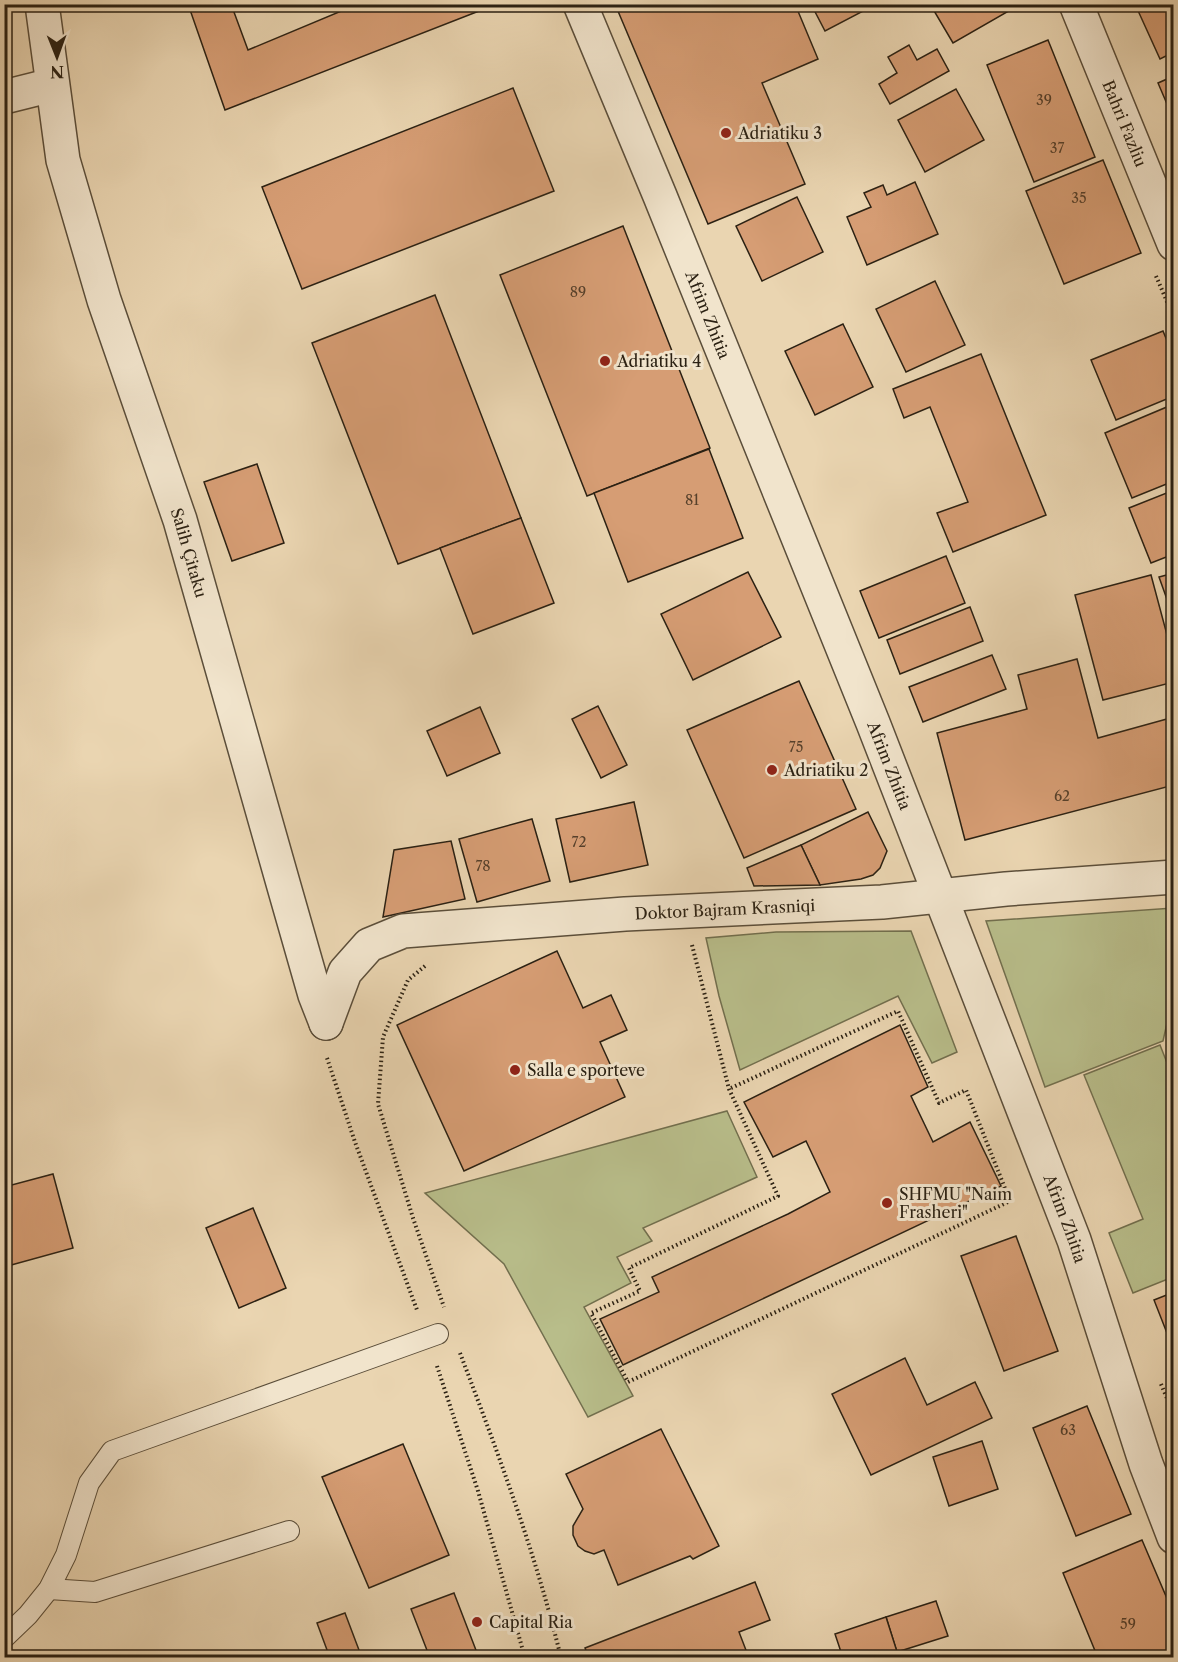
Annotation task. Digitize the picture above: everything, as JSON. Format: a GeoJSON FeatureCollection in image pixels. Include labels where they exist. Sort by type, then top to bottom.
{"type":"FeatureCollection","features":[{"type":"Feature","properties":{"kind":"street","name":"Salih Çitaku"},"geometry":{"type":"LineString","coordinates":[[42,4],[63,160],[104,300],[180,520],[315,995],[326,1023]]}},
{"type":"Feature","properties":{"kind":"street","name":"Afrim Zhitia"},"geometry":{"type":"LineString","coordinates":[[580,4],[877,734],[1074,1240],[1146,1464],[1173,1538]]}},
{"type":"Feature","properties":{"kind":"street","name":"Bahri Fazliu"},"geometry":{"type":"LineString","coordinates":[[1076,4],[1173,244]]}},
{"type":"Feature","properties":{"kind":"street"},"geometry":{"type":"LineString","coordinates":[[4,97],[52,85]]}},
{"type":"Feature","properties":{"kind":"street","name":"Doktor Bajram Krasniqi"},"geometry":{"type":"LineString","coordinates":[[326,1023],[345,972],[369,945],[403,931],[625,914],[882,902],[1006,889],[1173,877]]}},
{"type":"Feature","properties":{"kind":"lane"},"geometry":{"type":"LineString","coordinates":[[4,1638],[28,1615],[49,1589],[66,1555],[89,1483],[112,1451],[406,1347],[443,1326]]}},
{"type":"Feature","properties":{"kind":"lane"},"geometry":{"type":"LineString","coordinates":[[49,1589],[95,1592],[289,1531]]}},
{"type":"Feature","properties":{"kind":"path"},"geometry":{"type":"LineString","coordinates":[[691,936],[729,1089],[778,1196],[629,1268],[640,1291],[591,1313],[628,1382],[1010,1201],[966,1090],[939,1102],[898,1011],[729,1089]]}},
{"type":"Feature","properties":{"kind":"path"},"geometry":{"type":"LineString","coordinates":[[431,961],[408,980],[383,1037],[378,1104],[443,1326]]}},
{"type":"Feature","properties":{"kind":"path"},"geometry":{"type":"LineString","coordinates":[[459,1350],[508,1480],[561,1658]]}},
{"type":"Feature","properties":{"kind":"green space"},"geometry":{"type":"Polygon","coordinates":[[[1173,908],[1173,996],[1163,1041],[1045,1087],[986,921],[1173,908]]]}},
{"type":"Feature","properties":{"kind":"green space"},"geometry":{"type":"Polygon","coordinates":[[[911,931],[957,1052],[932,1063],[898,996],[740,1070],[719,996],[706,938],[776,932],[911,931]]]}},
{"type":"Feature","properties":{"kind":"green space"},"geometry":{"type":"Polygon","coordinates":[[[1160,1045],[1173,1078],[1173,1277],[1133,1293],[1109,1233],[1143,1219],[1084,1075],[1160,1045]]]}},
{"type":"Feature","properties":{"kind":"green space"},"geometry":{"type":"Polygon","coordinates":[[[727,1111],[757,1177],[643,1228],[652,1241],[617,1257],[631,1283],[584,1307],[633,1396],[588,1417],[504,1264],[425,1193],[727,1111]]]}},
{"type":"Feature","properties":{"kind":"building"},"geometry":{"type":"Polygon","coordinates":[[[188,4],[231,4],[248,50],[358,4],[497,4],[225,110],[188,4]]]}},
{"type":"Feature","properties":{"kind":"building","name":"Adriatiku 3"},"geometry":{"type":"Polygon","coordinates":[[[615,4],[795,4],[818,59],[762,83],[805,184],[708,224],[615,4]]]}},
{"type":"Feature","properties":{"kind":"building"},"geometry":{"type":"Polygon","coordinates":[[[811,4],[870,4],[871,7],[825,31],[811,4]]]}},
{"type":"Feature","properties":{"kind":"building"},"geometry":{"type":"Polygon","coordinates":[[[930,4],[1021,4],[953,43],[930,4]]]}},
{"type":"Feature","properties":{"kind":"building"},"geometry":{"type":"Polygon","coordinates":[[[1135,4],[1174,4],[1174,52],[1160,59],[1135,4]]]}},
{"type":"Feature","properties":{"kind":"building"},"geometry":{"type":"Polygon","coordinates":[[[1048,40],[1095,157],[1034,182],[987,65],[1048,40]]]}},
{"type":"Feature","properties":{"kind":"building"},"geometry":{"type":"Polygon","coordinates":[[[909,45],[917,60],[937,49],[949,71],[890,104],[879,84],[897,73],[888,57],[909,45]]]}},
{"type":"Feature","properties":{"kind":"building"},"geometry":{"type":"Polygon","coordinates":[[[1174,76],[1174,117],[1173,118],[1158,83],[1174,76]]]}},
{"type":"Feature","properties":{"kind":"building"},"geometry":{"type":"Polygon","coordinates":[[[513,88],[554,191],[302,289],[262,187],[513,88]]]}},
{"type":"Feature","properties":{"kind":"building"},"geometry":{"type":"Polygon","coordinates":[[[956,89],[984,140],[925,172],[898,120],[956,89]]]}},
{"type":"Feature","properties":{"kind":"building"},"geometry":{"type":"Polygon","coordinates":[[[1103,160],[1141,253],[1064,284],[1026,191],[1103,160]]]}},
{"type":"Feature","properties":{"kind":"building"},"geometry":{"type":"Polygon","coordinates":[[[915,182],[938,234],[867,265],[847,217],[871,207],[864,193],[883,185],[887,195],[915,182]]]}},
{"type":"Feature","properties":{"kind":"building"},"geometry":{"type":"Polygon","coordinates":[[[797,197],[823,252],[762,281],[736,226],[797,197]]]}},
{"type":"Feature","properties":{"kind":"building","name":"Adriatiku 4"},"geometry":{"type":"Polygon","coordinates":[[[623,226],[710,448],[587,496],[500,275],[623,226]]]}},
{"type":"Feature","properties":{"kind":"building"},"geometry":{"type":"Polygon","coordinates":[[[935,281],[965,345],[906,372],[876,309],[935,281]]]}},
{"type":"Feature","properties":{"kind":"building"},"geometry":{"type":"Polygon","coordinates":[[[435,295],[521,518],[398,564],[312,343],[435,295]]]}},
{"type":"Feature","properties":{"kind":"building"},"geometry":{"type":"Polygon","coordinates":[[[843,324],[873,387],[815,415],[785,351],[843,324]]]}},
{"type":"Feature","properties":{"kind":"building"},"geometry":{"type":"Polygon","coordinates":[[[1163,331],[1174,358],[1174,396],[1116,420],[1091,360],[1163,331]]]}},
{"type":"Feature","properties":{"kind":"building"},"geometry":{"type":"Polygon","coordinates":[[[981,354],[1046,515],[953,552],[937,513],[968,502],[930,407],[904,418],[893,389],[981,354]]]}},
{"type":"Feature","properties":{"kind":"building"},"geometry":{"type":"Polygon","coordinates":[[[1174,404],[1174,481],[1132,498],[1105,433],[1174,404]]]}},
{"type":"Feature","properties":{"kind":"building"},"geometry":{"type":"Polygon","coordinates":[[[709,449],[743,538],[628,582],[594,493],[709,449]]]}},
{"type":"Feature","properties":{"kind":"building"},"geometry":{"type":"Polygon","coordinates":[[[257,464],[284,543],[232,561],[204,482],[257,464]]]}},
{"type":"Feature","properties":{"kind":"building"},"geometry":{"type":"Polygon","coordinates":[[[1174,490],[1174,554],[1151,563],[1129,508],[1174,490]]]}},
{"type":"Feature","properties":{"kind":"building"},"geometry":{"type":"Polygon","coordinates":[[[521,518],[554,603],[473,634],[440,548],[521,518]]]}},
{"type":"Feature","properties":{"kind":"building"},"geometry":{"type":"Polygon","coordinates":[[[946,556],[965,603],[879,638],[860,591],[946,556]]]}},
{"type":"Feature","properties":{"kind":"building"},"geometry":{"type":"Polygon","coordinates":[[[748,572],[781,637],[693,680],[661,614],[748,572]]]}},
{"type":"Feature","properties":{"kind":"building"},"geometry":{"type":"Polygon","coordinates":[[[1174,573],[1174,619],[1159,577],[1174,573]]]}},
{"type":"Feature","properties":{"kind":"building"},"geometry":{"type":"Polygon","coordinates":[[[1151,575],[1174,661],[1174,682],[1103,700],[1075,595],[1151,575]]]}},
{"type":"Feature","properties":{"kind":"building"},"geometry":{"type":"Polygon","coordinates":[[[970,607],[983,641],[900,674],[887,640],[970,607]]]}},
{"type":"Feature","properties":{"kind":"building"},"geometry":{"type":"Polygon","coordinates":[[[992,655],[1006,689],[923,722],[909,687],[992,655]]]}},
{"type":"Feature","properties":{"kind":"building"},"geometry":{"type":"Polygon","coordinates":[[[1077,659],[1098,738],[1174,717],[1174,785],[965,840],[937,733],[1027,709],[1018,675],[1077,659]]]}},
{"type":"Feature","properties":{"kind":"building","name":"Adriatiku 2"},"geometry":{"type":"Polygon","coordinates":[[[799,681],[856,809],[744,858],[687,730],[799,681]]]}},
{"type":"Feature","properties":{"kind":"building"},"geometry":{"type":"Polygon","coordinates":[[[598,706],[627,765],[601,778],[572,719],[598,706]]]}},
{"type":"Feature","properties":{"kind":"building"},"geometry":{"type":"Polygon","coordinates":[[[480,707],[500,753],[447,776],[427,731],[480,707]]]}},
{"type":"Feature","properties":{"kind":"building"},"geometry":{"type":"Polygon","coordinates":[[[634,802],[648,865],[570,882],[556,819],[634,802]]]}},
{"type":"Feature","properties":{"kind":"building"},"geometry":{"type":"Polygon","coordinates":[[[868,812],[887,851],[880,868],[873,875],[861,879],[820,885],[801,845],[868,812]]]}},
{"type":"Feature","properties":{"kind":"building"},"geometry":{"type":"Polygon","coordinates":[[[532,819],[550,881],[477,902],[459,839],[532,819]]]}},
{"type":"Feature","properties":{"kind":"building"},"geometry":{"type":"Polygon","coordinates":[[[451,841],[465,899],[383,917],[394,850],[451,841]]]}},
{"type":"Feature","properties":{"kind":"building"},"geometry":{"type":"Polygon","coordinates":[[[801,845],[820,885],[754,886],[747,868],[801,845]]]}},
{"type":"Feature","properties":{"kind":"building","name":"Salla e sporteve"},"geometry":{"type":"Polygon","coordinates":[[[557,951],[583,1008],[611,995],[627,1030],[600,1042],[625,1097],[464,1171],[397,1025],[557,951]]]}},
{"type":"Feature","properties":{"kind":"building","name":"SHFMU \"Naim Frasheri\""},"geometry":{"type":"Polygon","coordinates":[[[900,1025],[928,1087],[911,1096],[933,1142],[970,1122],[1001,1186],[623,1365],[600,1319],[659,1292],[652,1277],[830,1192],[806,1141],[773,1157],[744,1102],[900,1025]]]}},
{"type":"Feature","properties":{"kind":"building"},"geometry":{"type":"Polygon","coordinates":[[[53,1174],[73,1248],[4,1267],[4,1187],[53,1174]]]}},
{"type":"Feature","properties":{"kind":"building"},"geometry":{"type":"Polygon","coordinates":[[[253,1208],[286,1288],[239,1308],[206,1228],[253,1208]]]}},
{"type":"Feature","properties":{"kind":"building"},"geometry":{"type":"Polygon","coordinates":[[[1016,1236],[1058,1351],[1004,1371],[961,1256],[1016,1236]]]}},
{"type":"Feature","properties":{"kind":"building"},"geometry":{"type":"Polygon","coordinates":[[[1174,1292],[1174,1351],[1154,1300],[1174,1292]]]}},
{"type":"Feature","properties":{"kind":"building"},"geometry":{"type":"Polygon","coordinates":[[[905,1358],[927,1405],[975,1382],[992,1418],[871,1475],[832,1394],[905,1358]]]}},
{"type":"Feature","properties":{"kind":"building"},"geometry":{"type":"Polygon","coordinates":[[[1087,1406],[1131,1514],[1076,1536],[1033,1428],[1087,1406]]]}},
{"type":"Feature","properties":{"kind":"building"},"geometry":{"type":"Polygon","coordinates":[[[661,1429],[719,1546],[693,1559],[690,1556],[618,1585],[604,1550],[594,1554],[578,1546],[573,1535],[573,1526],[583,1509],[566,1474],[661,1429]]]}},
{"type":"Feature","properties":{"kind":"building"},"geometry":{"type":"Polygon","coordinates":[[[982,1441],[998,1489],[949,1506],[933,1457],[982,1441]]]}},
{"type":"Feature","properties":{"kind":"building"},"geometry":{"type":"Polygon","coordinates":[[[403,1444],[449,1555],[369,1588],[322,1477],[403,1444]]]}},
{"type":"Feature","properties":{"kind":"building"},"geometry":{"type":"Polygon","coordinates":[[[1142,1540],[1174,1615],[1174,1658],[1098,1658],[1063,1573],[1142,1540]]]}},
{"type":"Feature","properties":{"kind":"building"},"geometry":{"type":"Polygon","coordinates":[[[755,1582],[770,1620],[739,1632],[749,1658],[589,1658],[585,1648],[755,1582]]]}},
{"type":"Feature","properties":{"kind":"building"},"geometry":{"type":"Polygon","coordinates":[[[454,1593],[479,1658],[430,1658],[411,1609],[454,1593]]]}},
{"type":"Feature","properties":{"kind":"building"},"geometry":{"type":"Polygon","coordinates":[[[936,1601],[948,1636],[897,1652],[886,1617],[936,1601]]]}},
{"type":"Feature","properties":{"kind":"building"},"geometry":{"type":"Polygon","coordinates":[[[345,1613],[362,1658],[330,1658],[317,1623],[345,1613]]]}},
{"type":"Feature","properties":{"kind":"building"},"geometry":{"type":"Polygon","coordinates":[[[886,1617],[899,1658],[843,1658],[835,1634],[886,1617]]]}},
{"type":"Feature","properties":{"kind":"place","name":"Adriatiku 3"},"geometry":{"type":"Point","coordinates":[726,133]}},
{"type":"Feature","properties":{"kind":"place","name":"Adriatiku 4"},"geometry":{"type":"Point","coordinates":[605,361]}},
{"type":"Feature","properties":{"kind":"place","name":"Adriatiku 2"},"geometry":{"type":"Point","coordinates":[772,770]}},
{"type":"Feature","properties":{"kind":"place","name":"Salla e sporteve"},"geometry":{"type":"Point","coordinates":[515,1070]}},
{"type":"Feature","properties":{"kind":"place","name":"SHFMU \"Naim Frasheri\""},"geometry":{"type":"Point","coordinates":[887,1203]}},
{"type":"Feature","properties":{"kind":"place","name":"Capital Ria"},"geometry":{"type":"Point","coordinates":[477,1622]}}]}
